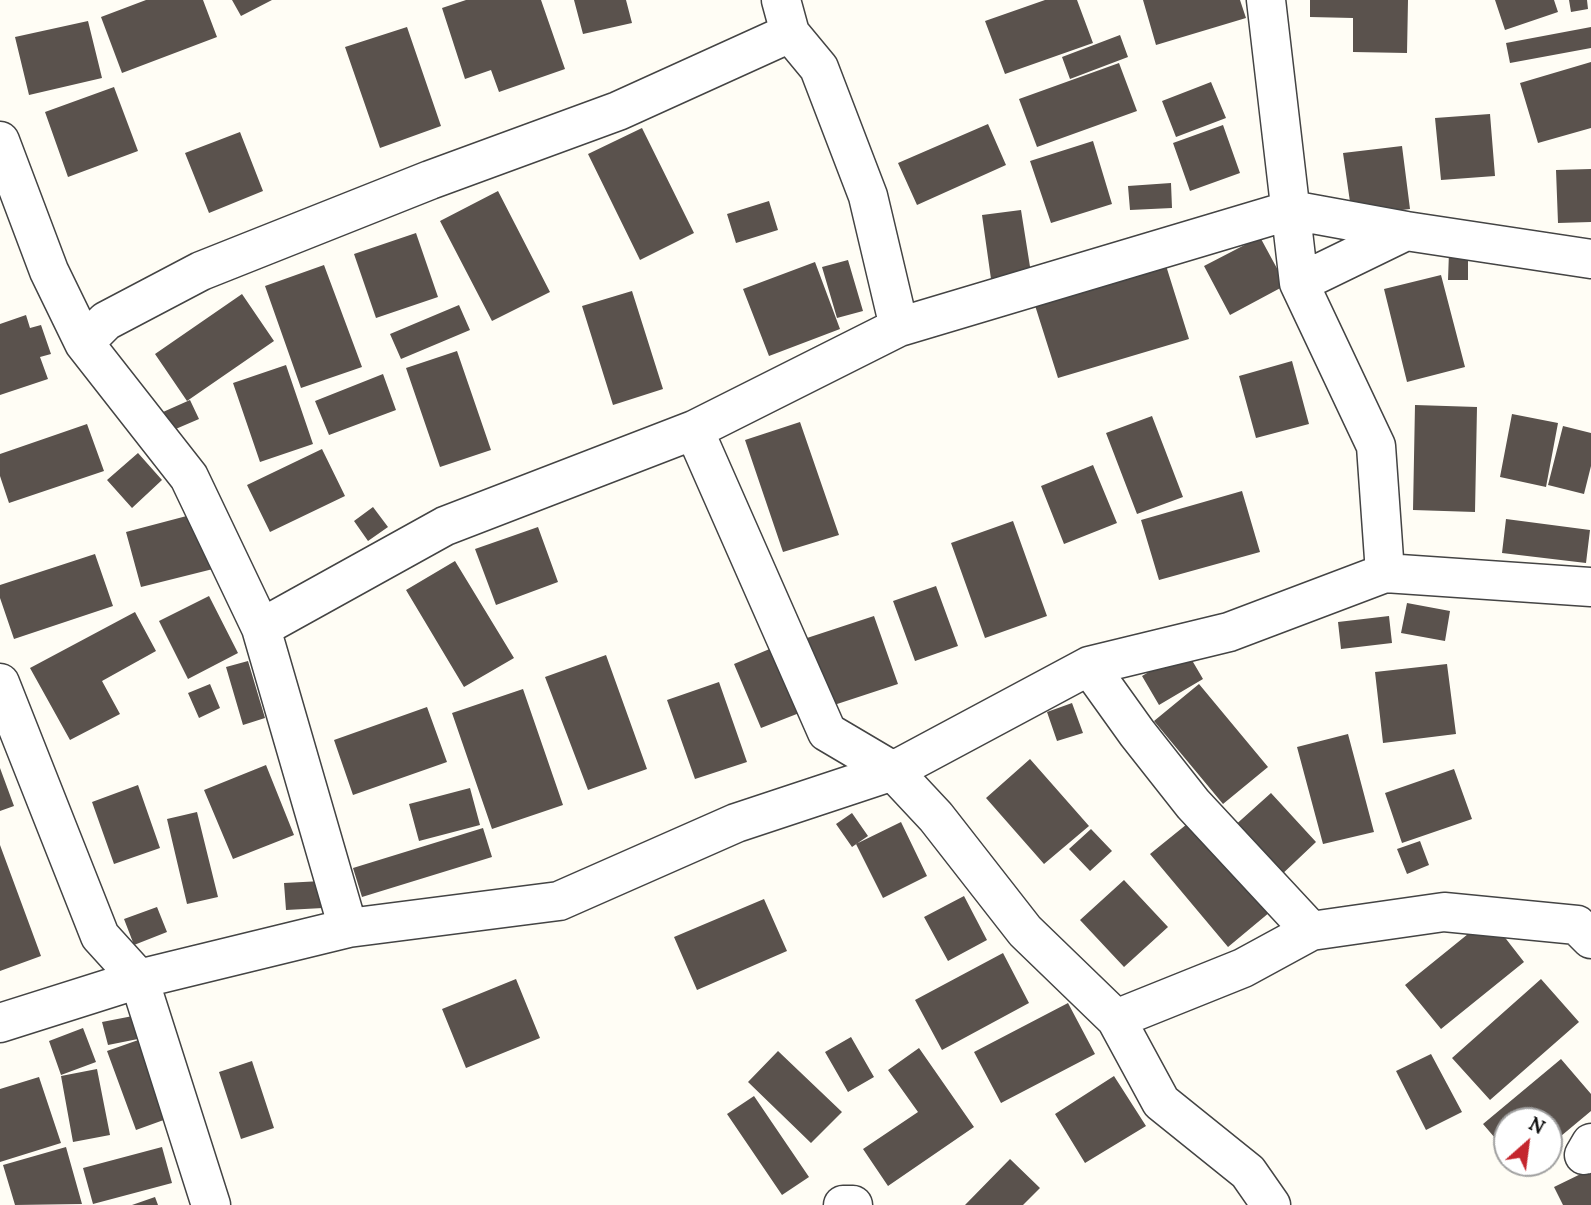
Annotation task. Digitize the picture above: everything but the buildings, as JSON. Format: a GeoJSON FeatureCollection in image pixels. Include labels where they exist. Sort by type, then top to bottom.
{"type":"FeatureCollection","features":[{"type":"Feature","properties":{"kind":"street"},"geometry":{"type":"LineString","coordinates":[[1266,0],[1299,283],[1376,446],[1385,573]]}},
{"type":"Feature","properties":{"kind":"street"},"geometry":{"type":"LineString","coordinates":[[84,343],[106,321],[201,271],[430,180],[618,111],[785,16],[819,68],[869,196],[899,327]]}},
{"type":"Feature","properties":{"kind":"street"},"geometry":{"type":"LineString","coordinates":[[0,141],[49,271],[84,343],[189,477],[261,628],[348,928]]}},
{"type":"Feature","properties":{"kind":"street"},"geometry":{"type":"LineString","coordinates":[[261,628],[445,526],[694,430],[899,327],[1291,210],[1406,231],[1591,259]]}},
{"type":"Feature","properties":{"kind":"street"},"geometry":{"type":"LineString","coordinates":[[1299,283],[1406,231]]}},
{"type":"Feature","properties":{"kind":"street"},"geometry":{"type":"LineString","coordinates":[[694,430],[827,732],[893,771],[936,817],[1026,931],[1116,1018],[1161,1102],[1248,1172],[1271,1205]]}},
{"type":"Feature","properties":{"kind":"street"},"geometry":{"type":"LineString","coordinates":[[0,1023],[139,979],[348,928],[559,901],[736,823],[893,771],[1089,666],[1229,632],[1385,573],[1591,587]]}},
{"type":"Feature","properties":{"kind":"street"},"geometry":{"type":"LineString","coordinates":[[1089,666],[1193,804],[1311,931]]}},
{"type":"Feature","properties":{"kind":"street"},"geometry":{"type":"LineString","coordinates":[[0,684],[100,936],[139,979],[211,1205]]}},
{"type":"Feature","properties":{"kind":"street"},"geometry":{"type":"LineString","coordinates":[[1116,1018],[1243,968],[1311,931],[1444,912],[1577,925],[1591,939]]}},
{"type":"Feature","properties":{"kind":"street"},"geometry":{"type":"LineString","coordinates":[[843,1205],[853,1205]]}}]}
